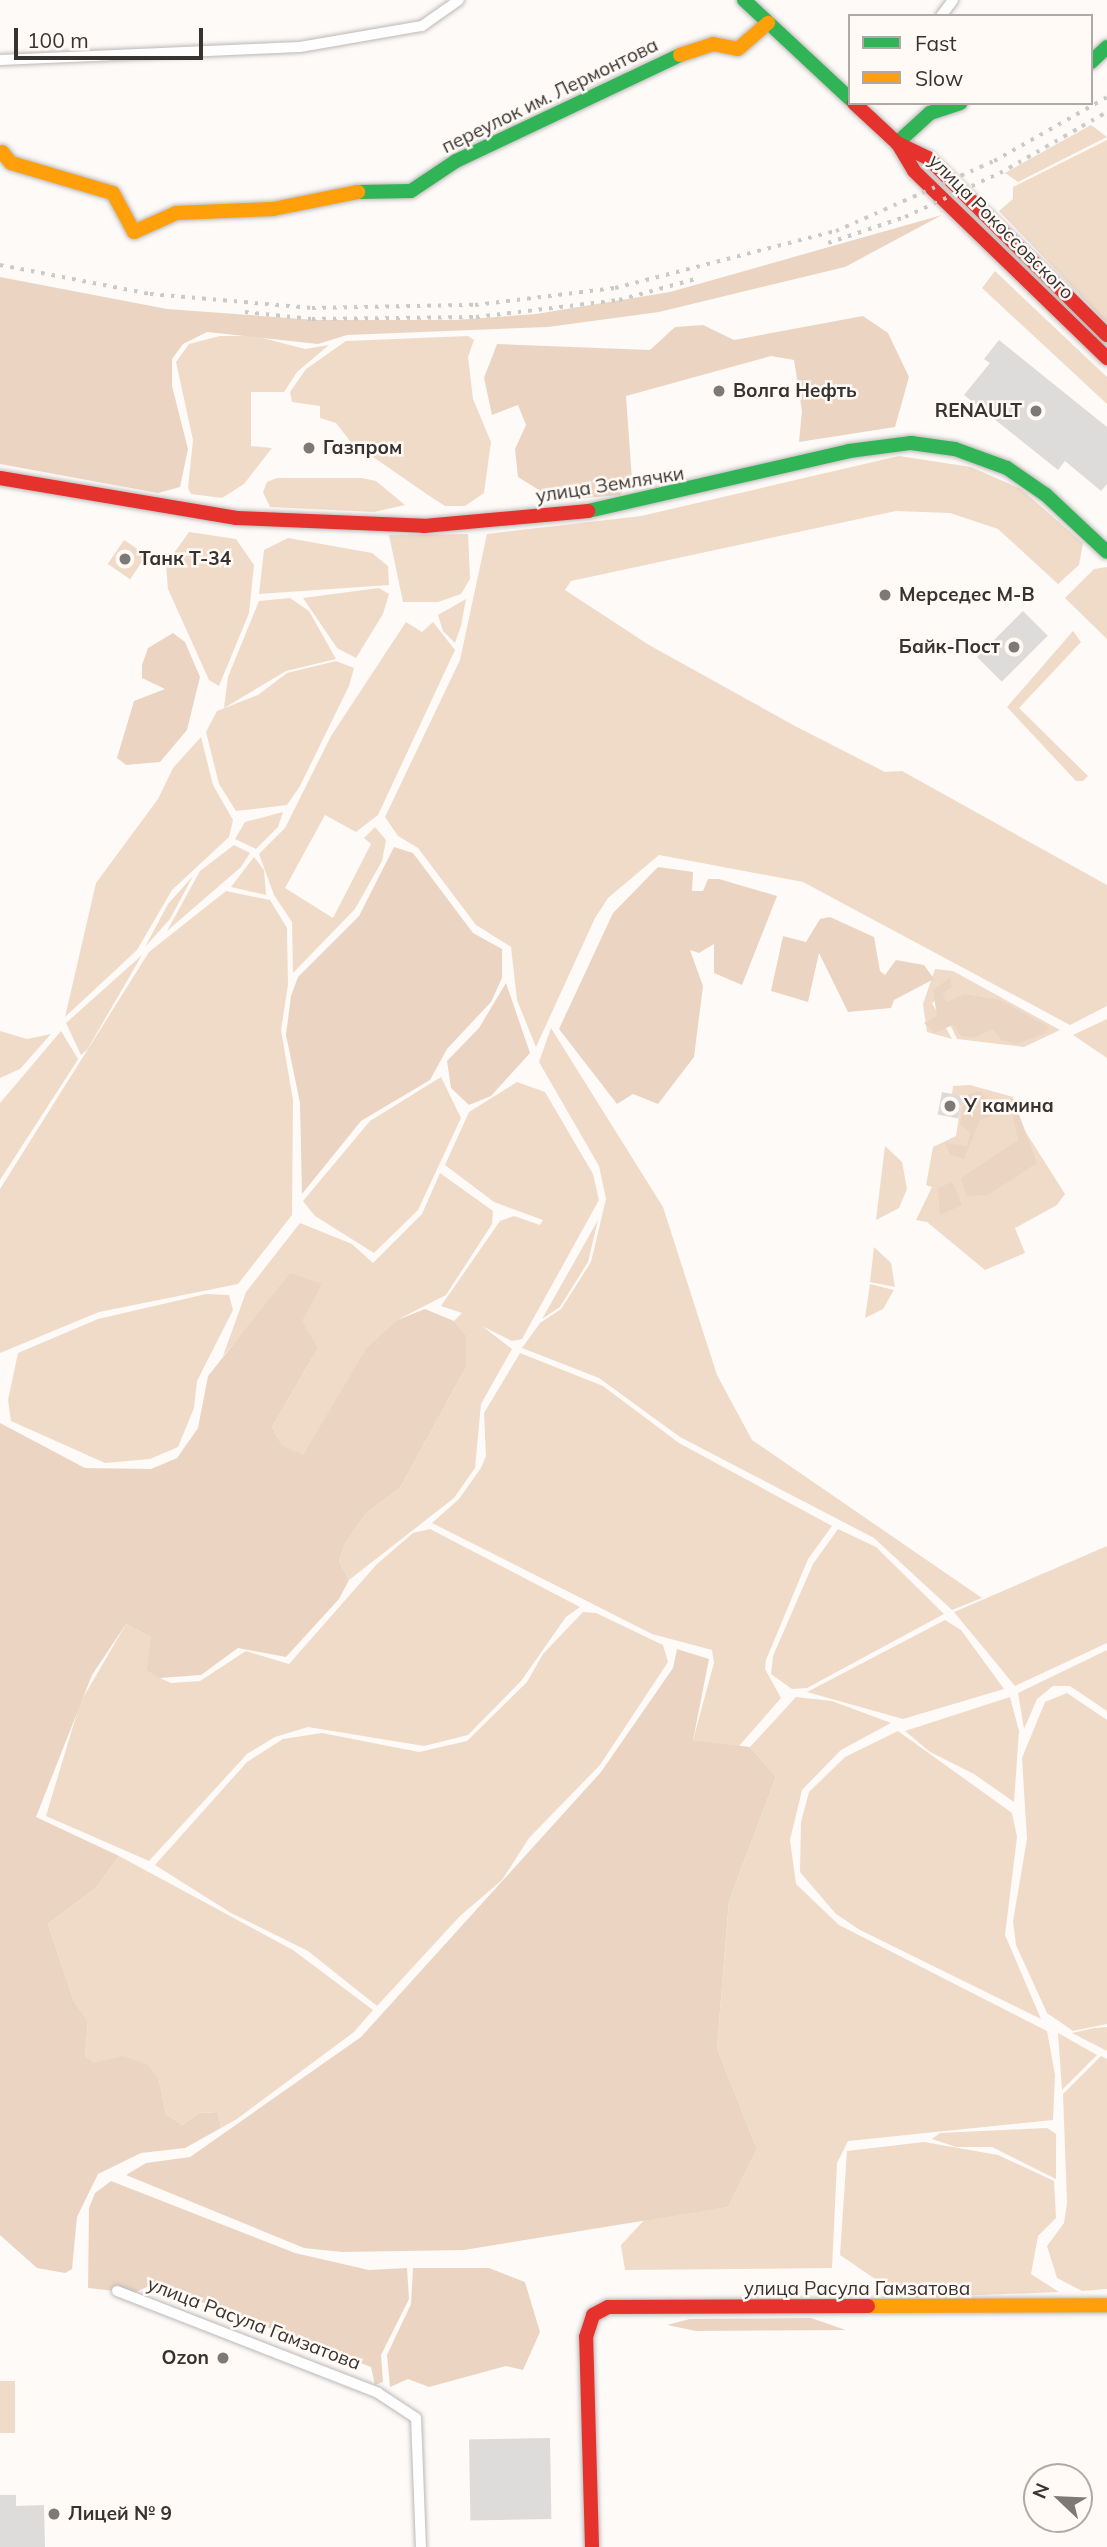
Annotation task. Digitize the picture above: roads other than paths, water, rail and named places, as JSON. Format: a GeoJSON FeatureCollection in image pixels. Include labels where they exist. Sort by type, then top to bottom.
{"type":"FeatureCollection","features":[{"type":"Feature","properties":{"kind":"main road"},"geometry":{"type":"LineString","coordinates":[[744,0],[848,97]]}},
{"type":"Feature","properties":{"kind":"main road","name":"переулок им. Лермонтова"},"geometry":{"type":"LineString","coordinates":[[2,152],[11,163],[113,193],[134,232],[176,214],[273,209],[365,191],[411,191],[456,161],[670,59],[713,44],[738,49],[768,23]]}},
{"type":"Feature","properties":{"kind":"main road"},"geometry":{"type":"LineString","coordinates":[[1093,60],[1107,47]]}},
{"type":"Feature","properties":{"kind":"main road"},"geometry":{"type":"LineString","coordinates":[[856,105],[897,143],[930,113],[954,105]]}},
{"type":"Feature","properties":{"kind":"main road","name":"улица Рокоссовского"},"geometry":{"type":"LineString","coordinates":[[897,143],[928,159],[1107,335]]}},
{"type":"Feature","properties":{"kind":"main road","name":"улица Рокоссовского"},"geometry":{"type":"LineString","coordinates":[[897,143],[914,171],[1107,358]]}},
{"type":"Feature","properties":{"kind":"main road","name":"улица Землячки"},"geometry":{"type":"LineString","coordinates":[[0,478],[237,518],[424,526],[577,514],[849,451],[911,443],[955,449],[1007,468],[1107,552]]}},
{"type":"Feature","properties":{"kind":"main road","name":"улица Расула Гамзатова"},"geometry":{"type":"LineString","coordinates":[[593,2547],[586,2337],[593,2315],[608,2307],[1107,2305]]}},
{"type":"Feature","properties":{"kind":"street"},"geometry":{"type":"LineString","coordinates":[[0,60],[300,47],[422,26],[459,0]]}},
{"type":"Feature","properties":{"kind":"street","name":"улица Расула Гамзатова"},"geometry":{"type":"LineString","coordinates":[[117,2291],[378,2393],[416,2418],[421,2547]]}},
{"type":"Feature","properties":{"kind":"railway"},"geometry":{"type":"LineString","coordinates":[[1093,105],[1107,97]]}},
{"type":"Feature","properties":{"kind":"railway"},"geometry":{"type":"LineString","coordinates":[[0,265],[150,294],[312,308],[475,305],[615,288],[836,231],[994,161],[1093,105]]}},
{"type":"Feature","properties":{"kind":"railway"},"geometry":{"type":"LineString","coordinates":[[828,243],[905,217],[1000,173],[1107,112]]}},
{"type":"Feature","properties":{"kind":"railway"},"geometry":{"type":"LineString","coordinates":[[245,312],[312,319],[476,317],[619,300],[699,278]]}},
{"type":"Feature","properties":{"kind":"place","name":"Волга Нефть"},"geometry":{"type":"Point","coordinates":[719,391]}},
{"type":"Feature","properties":{"kind":"place","name":"RENAULT"},"geometry":{"type":"Point","coordinates":[1036,411]}},
{"type":"Feature","properties":{"kind":"place","name":"Газпром"},"geometry":{"type":"Point","coordinates":[309,448]}},
{"type":"Feature","properties":{"kind":"place","name":"Танк Т-34"},"geometry":{"type":"Point","coordinates":[125,559]}},
{"type":"Feature","properties":{"kind":"place","name":"Мерседес M-B"},"geometry":{"type":"Point","coordinates":[885,595]}},
{"type":"Feature","properties":{"kind":"place","name":"Байк-Пост"},"geometry":{"type":"Point","coordinates":[1014,647]}},
{"type":"Feature","properties":{"kind":"place","name":"У камина"},"geometry":{"type":"Point","coordinates":[950,1106]}},
{"type":"Feature","properties":{"kind":"place","name":"Ozon"},"geometry":{"type":"Point","coordinates":[223,2358]}},
{"type":"Feature","properties":{"kind":"place","name":"Лицей № 9"},"geometry":{"type":"Point","coordinates":[54,2514]}}]}
